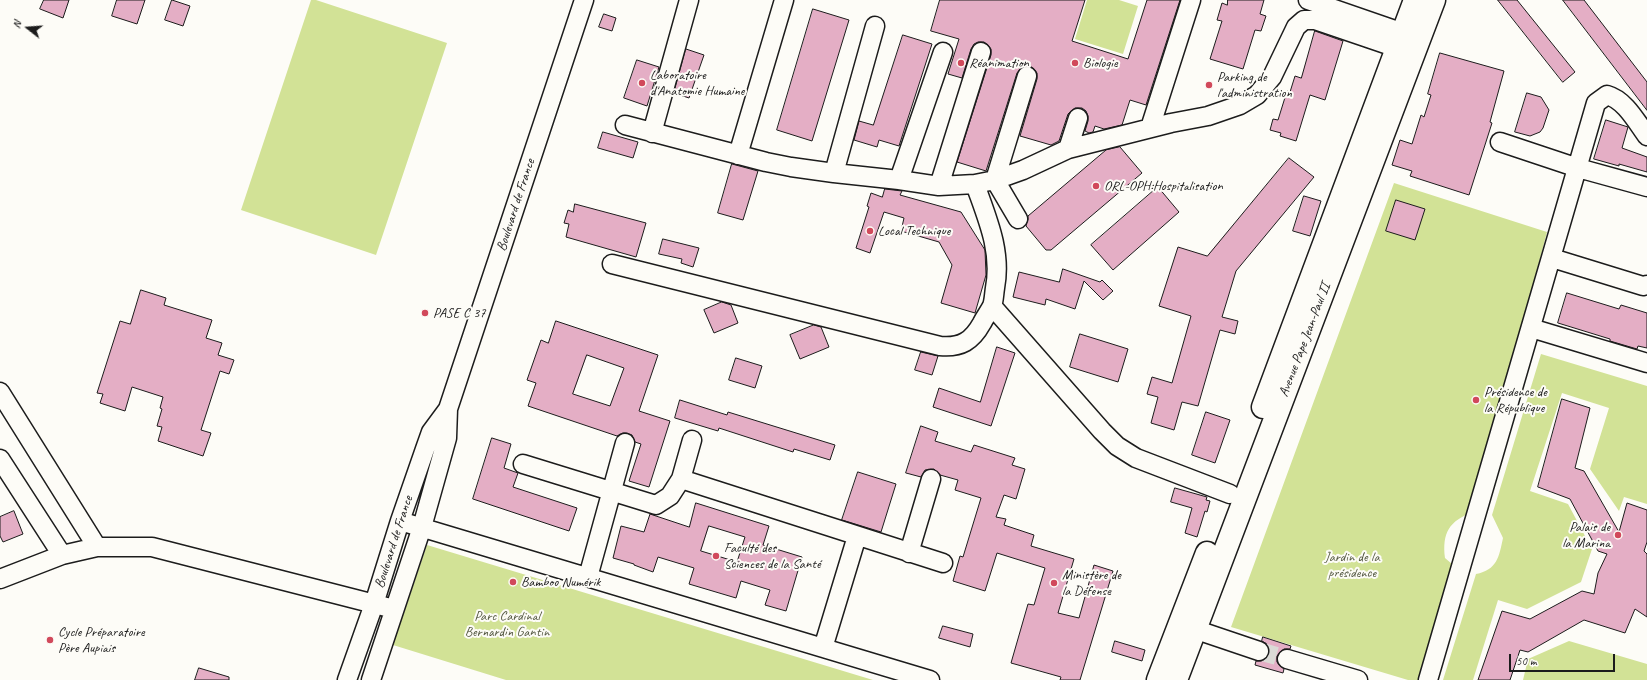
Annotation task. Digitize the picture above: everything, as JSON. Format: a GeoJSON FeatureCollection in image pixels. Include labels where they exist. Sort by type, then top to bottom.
{"type":"FeatureCollection","features":[{"type":"Feature","properties":{"kind":"main road","name":"Avenue Pape Jean-Paul II"},"geometry":{"type":"LineString","coordinates":[[1158,680],[1187,626],[1409,43],[1415,0]]}},
{"type":"Feature","properties":{"kind":"main road","name":"Avenue Pape Jean-Paul II"},"geometry":{"type":"LineString","coordinates":[[1176,680],[1187,626],[1230,494],[1409,43],[1434,0]]}},
{"type":"Feature","properties":{"kind":"street","name":"Boulevard de France"},"geometry":{"type":"LineString","coordinates":[[371,680],[422,527],[447,438],[448,409],[584,0]]}},
{"type":"Feature","properties":{"kind":"street"},"geometry":{"type":"LineString","coordinates":[[652,133],[689,0]]}},
{"type":"Feature","properties":{"kind":"street"},"geometry":{"type":"LineString","coordinates":[[738,154],[784,0]]}},
{"type":"Feature","properties":{"kind":"street"},"geometry":{"type":"LineString","coordinates":[[1150,128],[1191,0]]}},
{"type":"Feature","properties":{"kind":"street"},"geometry":{"type":"LineString","coordinates":[[1308,0],[1409,43]]}},
{"type":"Feature","properties":{"kind":"street"},"geometry":{"type":"LineString","coordinates":[[625,125],[766,162],[834,173],[939,186],[975,184],[995,180],[1023,170],[1068,149],[1150,128],[1208,116],[1240,105],[1257,95],[1272,77],[1296,27],[1304,20],[1315,20],[1409,43]]}},
{"type":"Feature","properties":{"kind":"street"},"geometry":{"type":"LineString","coordinates":[[834,173],[875,26]]}},
{"type":"Feature","properties":{"kind":"street"},"geometry":{"type":"LineString","coordinates":[[899,180],[943,52]]}},
{"type":"Feature","properties":{"kind":"street"},"geometry":{"type":"LineString","coordinates":[[939,186],[982,52]]}},
{"type":"Feature","properties":{"kind":"street"},"geometry":{"type":"LineString","coordinates":[[1018,219],[995,180],[1027,76]]}},
{"type":"Feature","properties":{"kind":"street"},"geometry":{"type":"LineString","coordinates":[[1428,680],[1596,103],[1606,95],[1615,97],[1624,105],[1647,136]]}},
{"type":"Feature","properties":{"kind":"street"},"geometry":{"type":"LineString","coordinates":[[1068,149],[1078,118]]}},
{"type":"Feature","properties":{"kind":"street"},"geometry":{"type":"LineString","coordinates":[[1500,142],[1578,168],[1647,187]]}},
{"type":"Feature","properties":{"kind":"street"},"geometry":{"type":"LineString","coordinates":[[612,264],[940,346],[954,347],[968,341],[980,328],[992,306],[998,262],[994,237],[975,184]]}},
{"type":"Feature","properties":{"kind":"street"},"geometry":{"type":"LineString","coordinates":[[1552,258],[1647,286]]}},
{"type":"Feature","properties":{"kind":"street"},"geometry":{"type":"LineString","coordinates":[[992,306],[1117,446],[1136,458],[1230,494]]}},
{"type":"Feature","properties":{"kind":"street"},"geometry":{"type":"LineString","coordinates":[[1531,328],[1647,363]]}},
{"type":"Feature","properties":{"kind":"street"},"geometry":{"type":"LineString","coordinates":[[0,392],[97,547]]}},
{"type":"Feature","properties":{"kind":"street","name":"Boulevard de France"},"geometry":{"type":"LineString","coordinates":[[347,680],[431,432],[448,409]]}},
{"type":"Feature","properties":{"kind":"street"},"geometry":{"type":"LineString","coordinates":[[523,464],[656,505],[670,496],[682,479],[692,440]]}},
{"type":"Feature","properties":{"kind":"street"},"geometry":{"type":"LineString","coordinates":[[588,577],[625,443]]}},
{"type":"Feature","properties":{"kind":"street"},"geometry":{"type":"LineString","coordinates":[[0,459],[62,555]]}},
{"type":"Feature","properties":{"kind":"street"},"geometry":{"type":"LineString","coordinates":[[682,479],[943,563]]}},
{"type":"Feature","properties":{"kind":"street"},"geometry":{"type":"LineString","coordinates":[[909,553],[931,479]]}},
{"type":"Feature","properties":{"kind":"street"},"geometry":{"type":"LineString","coordinates":[[400,521],[930,680]]}},
{"type":"Feature","properties":{"kind":"street"},"geometry":{"type":"LineString","coordinates":[[823,648],[857,536]]}},
{"type":"Feature","properties":{"kind":"street"},"geometry":{"type":"LineString","coordinates":[[0,579],[62,555],[97,547],[152,547],[394,609]]}},
{"type":"Feature","properties":{"kind":"street"},"geometry":{"type":"LineString","coordinates":[[1187,626],[1259,651]]}},
{"type":"Feature","properties":{"kind":"street"},"geometry":{"type":"LineString","coordinates":[[1287,659],[1358,680]]}},
{"type":"Feature","properties":{"kind":"green space"},"geometry":{"type":"Polygon","coordinates":[[[311,0],[316,0],[447,43],[376,255],[241,210],[311,0]]]}},
{"type":"Feature","properties":{"kind":"green space"},"geometry":{"type":"Polygon","coordinates":[[[1087,0],[1119,0],[1138,6],[1123,54],[1075,39],[1087,0]]]}},
{"type":"Feature","properties":{"kind":"green space","name":"Jardin de la présidence"},"geometry":{"type":"Polygon","coordinates":[[[1394,183],[1547,232],[1473,512],[1458,519],[1446,535],[1444,549],[1445,558],[1452,564],[1420,680],[1408,680],[1231,627],[1394,183]]]}},
{"type":"Feature","properties":{"kind":"green space"},"geometry":{"type":"Polygon","coordinates":[[[1541,354],[1647,386],[1647,504],[1624,497],[1619,511],[1590,469],[1609,408],[1562,393],[1530,491],[1568,504],[1592,549],[1581,582],[1527,609],[1498,600],[1473,680],[1443,680],[1476,574],[1493,566],[1500,551],[1503,538],[1492,515],[1541,354]]]}},
{"type":"Feature","properties":{"kind":"green space","name":"Parc Cardinal Bernardin Gantin"},"geometry":{"type":"Polygon","coordinates":[[[427,545],[873,680],[506,680],[393,645],[427,545]]]}},
{"type":"Feature","properties":{"kind":"green space"},"geometry":{"type":"Polygon","coordinates":[[[1569,641],[1647,664],[1647,680],[1523,680],[1528,659],[1569,641]]]}},
{"type":"Feature","properties":{"kind":"building"},"geometry":{"type":"Polygon","coordinates":[[[44,0],[69,0],[63,18],[40,9],[44,0]]]}},
{"type":"Feature","properties":{"kind":"building"},"geometry":{"type":"Polygon","coordinates":[[[117,0],[145,0],[137,24],[112,16],[117,0]]]}},
{"type":"Feature","properties":{"kind":"building"},"geometry":{"type":"Polygon","coordinates":[[[172,0],[190,6],[183,26],[165,20],[172,0]]]}},
{"type":"Feature","properties":{"kind":"building"},"geometry":{"type":"Polygon","coordinates":[[[940,0],[1085,0],[1072,41],[1128,59],[1147,0],[1180,0],[1146,105],[1130,100],[1122,125],[1104,129],[1095,126],[1093,132],[1089,133],[1085,131],[1088,121],[1086,111],[1082,108],[1075,108],[1068,114],[1059,141],[1051,145],[1020,136],[1037,79],[1037,73],[1034,69],[1030,66],[1024,66],[1017,73],[986,171],[957,162],[991,55],[991,49],[984,42],[974,44],[962,78],[948,74],[959,39],[931,31],[940,0]]]}},
{"type":"Feature","properties":{"kind":"building"},"geometry":{"type":"Polygon","coordinates":[[[1228,0],[1264,0],[1260,14],[1266,16],[1261,31],[1255,30],[1243,69],[1210,59],[1222,21],[1217,20],[1222,3],[1227,5],[1228,0]]]}},
{"type":"Feature","properties":{"kind":"building"},"geometry":{"type":"Polygon","coordinates":[[[1498,0],[1517,0],[1575,72],[1563,82],[1498,0]]]}},
{"type":"Feature","properties":{"kind":"building"},"geometry":{"type":"Polygon","coordinates":[[[1563,0],[1584,0],[1647,82],[1647,110],[1563,0]]]}},
{"type":"Feature","properties":{"kind":"building"},"geometry":{"type":"Polygon","coordinates":[[[813,9],[849,20],[812,141],[777,130],[813,9]]]}},
{"type":"Feature","properties":{"kind":"building"},"geometry":{"type":"Polygon","coordinates":[[[604,14],[616,18],[612,31],[599,27],[604,14]]]}},
{"type":"Feature","properties":{"kind":"building"},"geometry":{"type":"Polygon","coordinates":[[[1315,31],[1343,41],[1325,100],[1310,95],[1296,141],[1280,136],[1281,133],[1270,130],[1273,119],[1278,120],[1287,91],[1290,92],[1295,76],[1301,78],[1315,31]]]}},
{"type":"Feature","properties":{"kind":"building"},"geometry":{"type":"Polygon","coordinates":[[[903,35],[932,44],[899,146],[879,140],[877,147],[854,140],[859,121],[873,125],[903,35]]]}},
{"type":"Feature","properties":{"kind":"building"},"geometry":{"type":"Polygon","coordinates":[[[686,49],[704,55],[689,98],[674,93],[686,49]]]}},
{"type":"Feature","properties":{"kind":"building"},"geometry":{"type":"Polygon","coordinates":[[[1440,53],[1504,71],[1490,122],[1492,123],[1469,195],[1410,176],[1412,171],[1392,165],[1400,140],[1412,144],[1421,115],[1424,117],[1431,95],[1428,94],[1440,53]]]}},
{"type":"Feature","properties":{"kind":"building","name":"Laboratoire d'Anatomie Humaine"},"geometry":{"type":"Polygon","coordinates":[[[637,60],[659,67],[647,106],[624,98],[637,60]]]}},
{"type":"Feature","properties":{"kind":"building"},"geometry":{"type":"Polygon","coordinates":[[[1527,93],[1541,97],[1549,110],[1543,128],[1540,132],[1530,136],[1515,132],[1527,93]]]}},
{"type":"Feature","properties":{"kind":"building"},"geometry":{"type":"Polygon","coordinates":[[[1606,120],[1628,127],[1622,148],[1647,157],[1647,172],[1594,159],[1606,120]]]}},
{"type":"Feature","properties":{"kind":"building"},"geometry":{"type":"Polygon","coordinates":[[[603,132],[638,142],[633,158],[598,148],[603,132]]]}},
{"type":"Feature","properties":{"kind":"building","name":"ORL-OPH:Hospitalisation"},"geometry":{"type":"Polygon","coordinates":[[[1120,147],[1142,173],[1051,250],[1046,250],[1026,226],[1028,216],[1106,150],[1120,147]]]}},
{"type":"Feature","properties":{"kind":"building"},"geometry":{"type":"Polygon","coordinates":[[[1289,158],[1314,177],[1236,271],[1222,317],[1238,321],[1235,334],[1220,330],[1198,406],[1182,402],[1174,430],[1151,423],[1158,397],[1147,394],[1152,377],[1172,383],[1191,316],[1159,306],[1178,247],[1207,256],[1289,158]]]}},
{"type":"Feature","properties":{"kind":"building"},"geometry":{"type":"Polygon","coordinates":[[[732,164],[758,171],[743,220],[718,213],[732,164]]]}},
{"type":"Feature","properties":{"kind":"building"},"geometry":{"type":"Polygon","coordinates":[[[1158,187],[1179,212],[1113,270],[1091,245],[1158,187]]]}},
{"type":"Feature","properties":{"kind":"building"},"geometry":{"type":"Polygon","coordinates":[[[885,189],[902,191],[900,195],[961,212],[985,250],[986,275],[975,313],[941,303],[952,265],[939,242],[901,231],[904,218],[884,212],[870,253],[856,248],[869,207],[867,206],[871,193],[882,197],[885,189]]]}},
{"type":"Feature","properties":{"kind":"building"},"geometry":{"type":"Polygon","coordinates":[[[1304,196],[1321,201],[1310,236],[1293,231],[1304,196]]]}},
{"type":"Feature","properties":{"kind":"building"},"geometry":{"type":"Polygon","coordinates":[[[1396,200],[1425,209],[1415,240],[1386,231],[1396,200]]]}},
{"type":"Feature","properties":{"kind":"building"},"geometry":{"type":"Polygon","coordinates":[[[575,204],[646,223],[636,257],[566,237],[569,224],[564,223],[568,210],[573,212],[575,204]]]}},
{"type":"Feature","properties":{"kind":"building"},"geometry":{"type":"Polygon","coordinates":[[[663,239],[699,248],[693,267],[681,263],[682,259],[659,254],[663,239]]]}},
{"type":"Feature","properties":{"kind":"building"},"geometry":{"type":"Polygon","coordinates":[[[1063,269],[1100,282],[1102,280],[1113,291],[1103,300],[1084,281],[1075,309],[1046,299],[1045,305],[1013,297],[1019,272],[1059,282],[1063,269]]]}},
{"type":"Feature","properties":{"kind":"building"},"geometry":{"type":"Polygon","coordinates":[[[141,290],[166,298],[164,305],[212,320],[206,338],[222,343],[218,355],[234,360],[229,374],[220,371],[201,430],[211,433],[203,456],[158,441],[162,427],[157,426],[162,409],[160,408],[163,397],[132,387],[125,411],[100,403],[103,394],[97,393],[120,321],[130,324],[141,290]]]}},
{"type":"Feature","properties":{"kind":"building"},"geometry":{"type":"Polygon","coordinates":[[[1567,293],[1619,309],[1621,305],[1647,313],[1647,348],[1638,346],[1637,349],[1558,323],[1567,293]]]}},
{"type":"Feature","properties":{"kind":"building"},"geometry":{"type":"Polygon","coordinates":[[[722,302],[731,305],[738,323],[714,333],[704,310],[722,302]]]}},
{"type":"Feature","properties":{"kind":"building"},"geometry":{"type":"Polygon","coordinates":[[[556,321],[658,355],[639,411],[670,421],[649,487],[629,481],[641,444],[635,442],[632,435],[623,433],[617,436],[528,406],[536,383],[527,380],[541,340],[548,343],[556,321]],[[587,355],[573,394],[610,406],[624,368],[587,355]]]}},
{"type":"Feature","properties":{"kind":"building"},"geometry":{"type":"Polygon","coordinates":[[[814,325],[821,327],[829,347],[800,359],[790,335],[814,325]]]}},
{"type":"Feature","properties":{"kind":"building"},"geometry":{"type":"Polygon","coordinates":[[[1080,334],[1128,349],[1118,382],[1070,367],[1080,334]]]}},
{"type":"Feature","properties":{"kind":"building"},"geometry":{"type":"Polygon","coordinates":[[[997,347],[1015,353],[991,426],[933,407],[939,388],[980,402],[997,347]]]}},
{"type":"Feature","properties":{"kind":"building"},"geometry":{"type":"Polygon","coordinates":[[[921,352],[938,356],[932,375],[915,370],[921,352]]]}},
{"type":"Feature","properties":{"kind":"building"},"geometry":{"type":"Polygon","coordinates":[[[736,358],[762,366],[755,388],[729,380],[736,358]]]}},
{"type":"Feature","properties":{"kind":"building","name":"Palais de la Marina"},"geometry":{"type":"Polygon","coordinates":[[[1562,399],[1590,408],[1575,468],[1584,471],[1619,532],[1627,503],[1647,510],[1647,542],[1644,551],[1647,554],[1647,617],[1635,609],[1625,633],[1584,620],[1528,652],[1520,650],[1510,680],[1478,680],[1502,611],[1530,619],[1582,591],[1594,594],[1598,573],[1607,554],[1598,551],[1570,499],[1538,487],[1562,399]]]}},
{"type":"Feature","properties":{"kind":"building"},"geometry":{"type":"Polygon","coordinates":[[[680,400],[727,415],[728,412],[835,445],[830,460],[794,449],[793,452],[719,428],[718,431],[675,418],[680,400]]]}},
{"type":"Feature","properties":{"kind":"building"},"geometry":{"type":"Polygon","coordinates":[[[1206,412],[1230,420],[1215,463],[1192,455],[1206,412]]]}},
{"type":"Feature","properties":{"kind":"building"},"geometry":{"type":"Polygon","coordinates":[[[921,426],[938,432],[935,441],[971,452],[974,445],[1015,458],[1012,465],[1025,469],[1016,499],[1004,495],[996,517],[1006,519],[1004,525],[1034,535],[1031,546],[1074,559],[1058,613],[1079,618],[1094,565],[1113,571],[1080,680],[1060,680],[1061,677],[1011,663],[1028,604],[1034,605],[1045,568],[997,553],[985,591],[953,581],[960,556],[963,557],[981,498],[955,490],[958,480],[940,475],[934,469],[925,470],[921,477],[906,473],[921,426]]]}},
{"type":"Feature","properties":{"kind":"building"},"geometry":{"type":"Polygon","coordinates":[[[492,438],[511,444],[504,468],[518,473],[513,487],[577,508],[569,531],[473,499],[492,438]]]}},
{"type":"Feature","properties":{"kind":"building"},"geometry":{"type":"Polygon","coordinates":[[[858,472],[896,484],[881,532],[842,520],[858,472]]]}},
{"type":"Feature","properties":{"kind":"building"},"geometry":{"type":"Polygon","coordinates":[[[1175,488],[1207,497],[1206,500],[1210,501],[1207,512],[1205,511],[1197,537],[1185,533],[1192,508],[1171,502],[1175,488]]]}},
{"type":"Feature","properties":{"kind":"building"},"geometry":{"type":"Polygon","coordinates":[[[696,503],[769,526],[763,545],[802,557],[786,611],[765,605],[770,590],[741,581],[736,598],[689,584],[694,568],[658,557],[653,572],[634,564],[613,558],[621,526],[644,532],[650,514],[689,527],[696,503]],[[709,526],[701,551],[737,562],[745,537],[709,526]]]}},
{"type":"Feature","properties":{"kind":"building"},"geometry":{"type":"Polygon","coordinates":[[[14,511],[23,534],[3,542],[0,536],[0,517],[14,511]]]}},
{"type":"Feature","properties":{"kind":"building"},"geometry":{"type":"Polygon","coordinates":[[[943,626],[973,634],[970,647],[939,638],[943,626]]]}},
{"type":"Feature","properties":{"kind":"building"},"geometry":{"type":"Polygon","coordinates":[[[1263,637],[1291,646],[1290,649],[1284,649],[1277,656],[1277,662],[1284,669],[1283,673],[1255,665],[1256,661],[1266,659],[1269,654],[1267,644],[1262,641],[1263,637]]]}},
{"type":"Feature","properties":{"kind":"building"},"geometry":{"type":"Polygon","coordinates":[[[1115,641],[1145,650],[1142,661],[1112,652],[1115,641]]]}},
{"type":"Feature","properties":{"kind":"building"},"geometry":{"type":"Polygon","coordinates":[[[199,668],[229,677],[229,680],[195,680],[199,668]]]}},
{"type":"Feature","properties":{"kind":"tunnel"},"geometry":{"type":"LineString","coordinates":[[1259,651],[1287,659]]}},
{"type":"Feature","properties":{"kind":"place","name":"Réanimation"},"geometry":{"type":"Point","coordinates":[961,63]}},
{"type":"Feature","properties":{"kind":"place","name":"Biologie"},"geometry":{"type":"Point","coordinates":[1075,63]}},
{"type":"Feature","properties":{"kind":"place","name":"Laboratoire d'Anatomie Humaine"},"geometry":{"type":"Point","coordinates":[642,83]}},
{"type":"Feature","properties":{"kind":"place","name":"Parking de l'administration"},"geometry":{"type":"Point","coordinates":[1209,85]}},
{"type":"Feature","properties":{"kind":"place","name":"ORL-OPH:Hospitalisation"},"geometry":{"type":"Point","coordinates":[1096,186]}},
{"type":"Feature","properties":{"kind":"place","name":"Local Technique"},"geometry":{"type":"Point","coordinates":[870,231]}},
{"type":"Feature","properties":{"kind":"place","name":"PASE C 37"},"geometry":{"type":"Point","coordinates":[425,313]}},
{"type":"Feature","properties":{"kind":"place","name":"Présidence de la République"},"geometry":{"type":"Point","coordinates":[1476,400]}},
{"type":"Feature","properties":{"kind":"place","name":"Palais de la Marina"},"geometry":{"type":"Point","coordinates":[1618,535]}},
{"type":"Feature","properties":{"kind":"place","name":"Faculté des Sciences de la Santé"},"geometry":{"type":"Point","coordinates":[716,556]}},
{"type":"Feature","properties":{"kind":"place","name":"Bamboo Numérik"},"geometry":{"type":"Point","coordinates":[513,582]}},
{"type":"Feature","properties":{"kind":"place","name":"Ministère de la Défense"},"geometry":{"type":"Point","coordinates":[1054,583]}},
{"type":"Feature","properties":{"kind":"place","name":"Cycle Préparatoire Père Aupiais"},"geometry":{"type":"Point","coordinates":[50,640]}}]}
